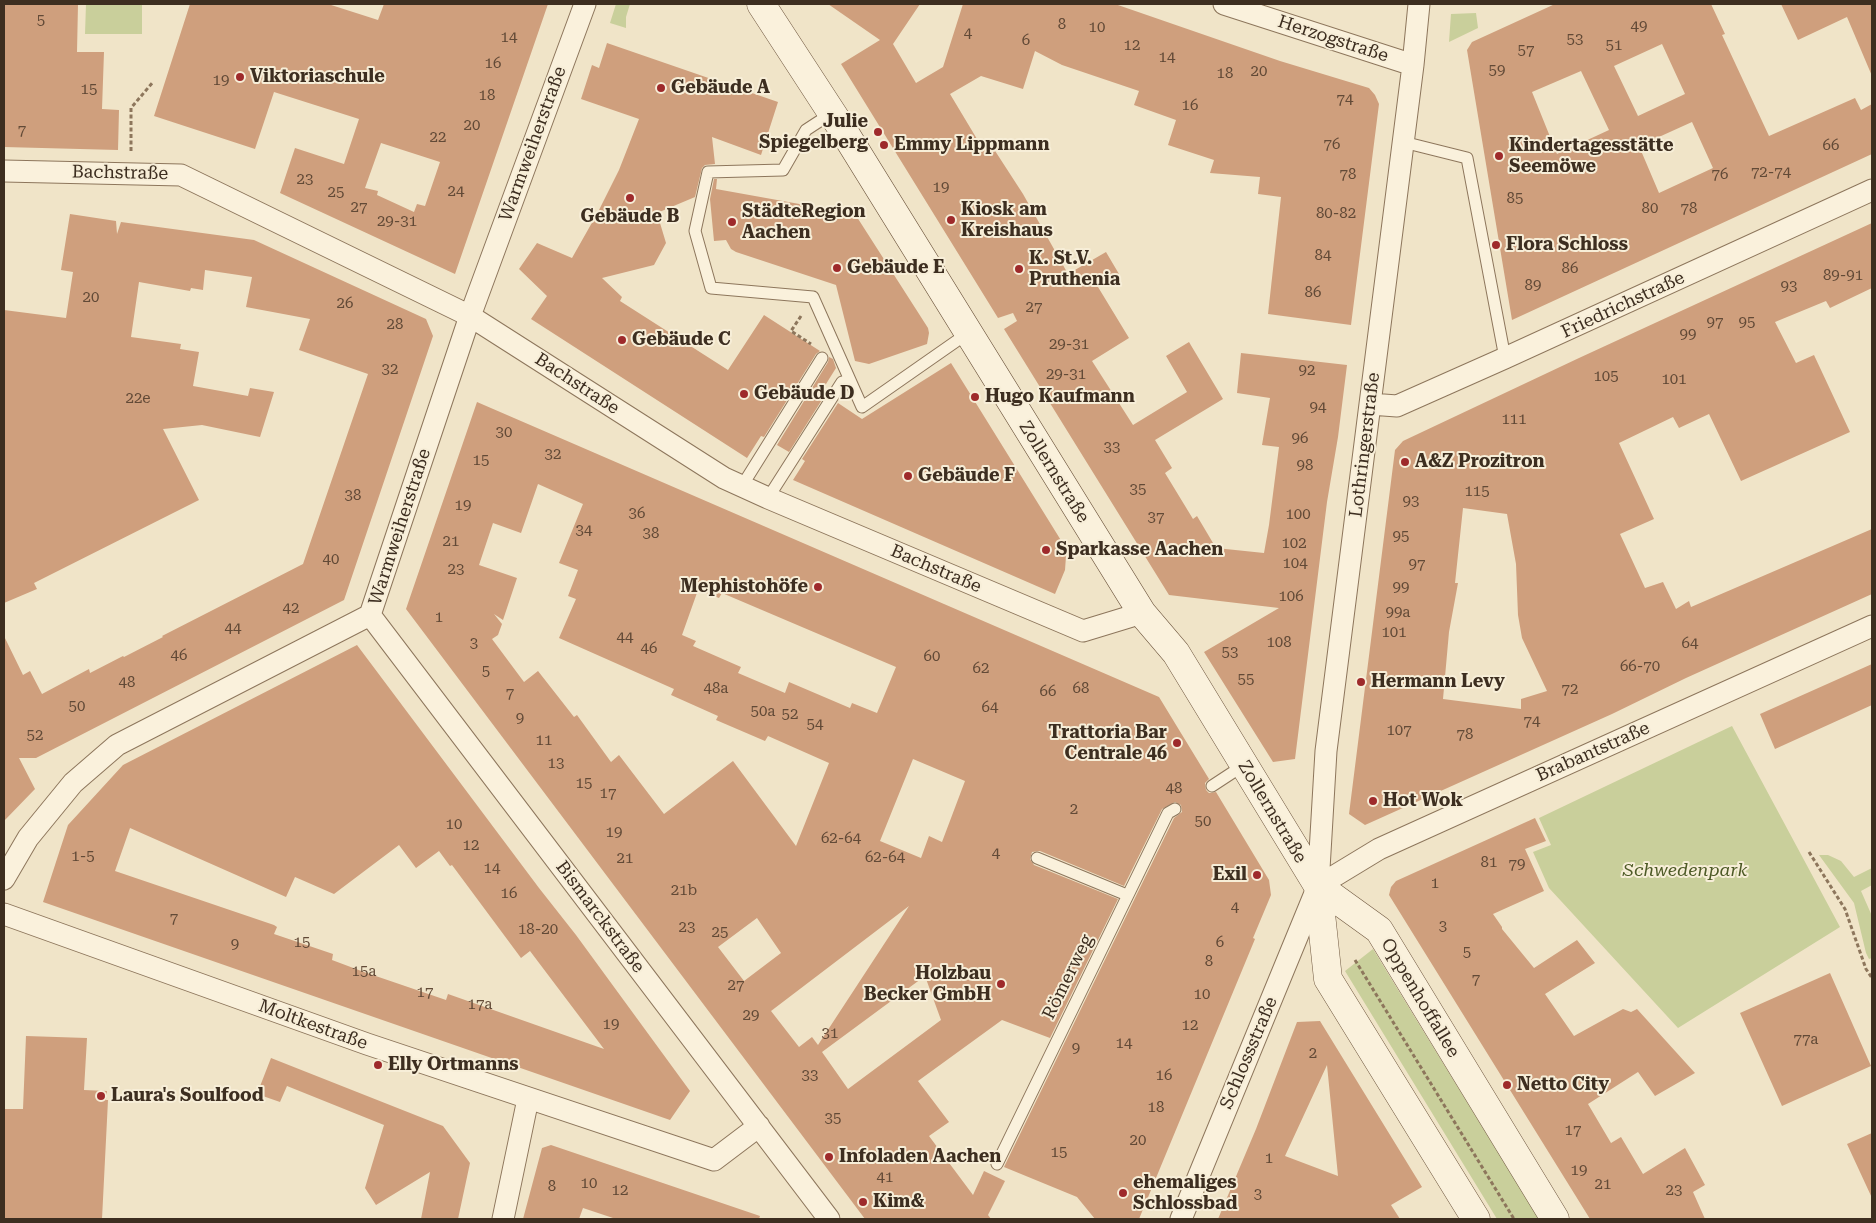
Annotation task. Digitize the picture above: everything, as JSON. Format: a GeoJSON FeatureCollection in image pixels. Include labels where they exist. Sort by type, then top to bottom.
{"type":"FeatureCollection","features":[{"type":"Feature","properties":{"kind":"street","name":"Warmweiherstraße"},"geometry":{"type":"LineString","coordinates":[[4,879],[28,838],[73,783],[117,745],[370,615],[470,316],[584,4]]}},
{"type":"Feature","properties":{"kind":"street","name":"Zollernstraße"},"geometry":{"type":"LineString","coordinates":[[761,4],[832,114],[1142,613],[1176,653],[1318,886]]}},
{"type":"Feature","properties":{"kind":"street","name":"Herzogstraße"},"geometry":{"type":"LineString","coordinates":[[1224,4],[1413,65]]}},
{"type":"Feature","properties":{"kind":"street","name":"Lothringerstraße"},"geometry":{"type":"LineString","coordinates":[[1318,886],[1326,751],[1413,65],[1419,4]]}},
{"type":"Feature","properties":{"kind":"street","name":"Bachstraße"},"geometry":{"type":"LineString","coordinates":[[4,171],[181,175],[470,316],[724,478],[1083,631],[1142,613]]}},
{"type":"Feature","properties":{"kind":"street","name":"Friedrichstraße"},"geometry":{"type":"LineString","coordinates":[[1370,404],[1396,406],[1872,190]]}},
{"type":"Feature","properties":{"kind":"street","name":"Bismarckstraße"},"geometry":{"type":"LineString","coordinates":[[370,615],[829,1219]]}},
{"type":"Feature","properties":{"kind":"street","name":"Brabantstraße"},"geometry":{"type":"LineString","coordinates":[[1318,886],[1379,849],[1872,626]]}},
{"type":"Feature","properties":{"kind":"street","name":"Schlossstraße"},"geometry":{"type":"LineString","coordinates":[[1180,1219],[1318,886]]}},
{"type":"Feature","properties":{"kind":"street"},"geometry":{"type":"LineString","coordinates":[[1318,886],[1328,979],[1476,1219]]}},
{"type":"Feature","properties":{"kind":"street","name":"Oppenhoffallee"},"geometry":{"type":"LineString","coordinates":[[1318,886],[1379,930],[1555,1219]]}},
{"type":"Feature","properties":{"kind":"street","name":"Moltkestraße"},"geometry":{"type":"LineString","coordinates":[[4,914],[367,1044],[714,1160],[759,1126]]}},
{"type":"Feature","properties":{"kind":"street"},"geometry":{"type":"LineString","coordinates":[[503,1219],[528,1099]]}},
{"type":"Feature","properties":{"kind":"lane"},"geometry":{"type":"LineString","coordinates":[[832,114],[806,130],[783,170],[708,172],[695,231],[711,288],[813,297],[862,407],[968,333]]}},
{"type":"Feature","properties":{"kind":"lane"},"geometry":{"type":"LineString","coordinates":[[1403,142],[1468,158],[1505,358]]}},
{"type":"Feature","properties":{"kind":"lane"},"geometry":{"type":"LineString","coordinates":[[742,486],[822,358]]}},
{"type":"Feature","properties":{"kind":"lane"},"geometry":{"type":"LineString","coordinates":[[768,498],[842,382]]}},
{"type":"Feature","properties":{"kind":"lane"},"geometry":{"type":"LineString","coordinates":[[1212,786],[1244,765]]}},
{"type":"Feature","properties":{"kind":"lane","name":"Römerweg"},"geometry":{"type":"LineString","coordinates":[[997,1164],[1168,813],[1175,809]]}},
{"type":"Feature","properties":{"kind":"lane"},"geometry":{"type":"LineString","coordinates":[[1037,858],[1127,895]]}},
{"type":"Feature","properties":{"kind":"path"},"geometry":{"type":"LineString","coordinates":[[130,174],[131,108],[153,82]]}},
{"type":"Feature","properties":{"kind":"path"},"geometry":{"type":"LineString","coordinates":[[1809,852],[1845,909],[1866,970],[1872,978]]}},
{"type":"Feature","properties":{"kind":"path"},"geometry":{"type":"LineString","coordinates":[[1352,955],[1514,1219]]}},
{"type":"Feature","properties":{"kind":"path"},"geometry":{"type":"LineString","coordinates":[[1866,970],[1872,967]]}},
{"type":"Feature","properties":{"kind":"green space"},"geometry":{"type":"Polygon","coordinates":[[[86,4],[142,4],[142,34],[85,34],[86,4]]]}},
{"type":"Feature","properties":{"kind":"green space"},"geometry":{"type":"Polygon","coordinates":[[[616,4],[630,4],[626,17],[626,28],[610,23],[616,4]]]}},
{"type":"Feature","properties":{"kind":"green space"},"geometry":{"type":"Polygon","coordinates":[[[1476,13],[1478,28],[1449,42],[1451,14],[1476,13]]]}},
{"type":"Feature","properties":{"kind":"green space","name":"Schwedenpark"},"geometry":{"type":"Polygon","coordinates":[[[1732,726],[1840,927],[1678,1028],[1549,888],[1533,852],[1551,845],[1539,818],[1732,726]]]}},
{"type":"Feature","properties":{"kind":"green space"},"geometry":{"type":"Polygon","coordinates":[[[1819,855],[1828,855],[1841,861],[1854,877],[1872,868],[1872,885],[1861,891],[1872,916],[1872,958],[1869,959],[1866,953],[1854,903],[1819,855]]]}},
{"type":"Feature","properties":{"kind":"green space"},"geometry":{"type":"Polygon","coordinates":[[[1373,949],[1539,1219],[1497,1219],[1345,971],[1373,949]]]}},
{"type":"Feature","properties":{"kind":"building"},"geometry":{"type":"Polygon","coordinates":[[[4,4],[78,4],[77,52],[104,52],[102,109],[119,110],[118,150],[4,147],[4,4]]]}},
{"type":"Feature","properties":{"kind":"building"},"geometry":{"type":"Polygon","coordinates":[[[190,4],[328,4],[378,20],[384,4],[548,4],[455,274],[280,193],[295,148],[344,164],[359,119],[274,92],[255,149],[154,116],[190,4]],[[381,143],[365,188],[378,191],[377,195],[414,212],[417,204],[425,206],[440,162],[381,143]]]}},
{"type":"Feature","properties":{"kind":"building"},"geometry":{"type":"Polygon","coordinates":[[[828,4],[920,4],[893,44],[916,83],[943,67],[963,4],[1115,4],[1280,61],[1369,88],[1375,95],[1379,104],[1351,325],[1268,314],[1281,197],[1258,194],[1260,177],[1210,173],[1214,160],[1168,145],[1176,120],[1134,105],[1139,91],[1062,65],[1035,51],[1023,89],[981,76],[950,94],[980,144],[988,140],[1023,194],[1068,274],[1106,252],[1119,274],[1098,287],[1129,338],[1092,361],[1133,425],[1187,392],[1166,356],[1189,342],[1223,399],[1155,440],[1172,468],[1165,473],[1193,519],[1197,516],[1216,548],[1264,553],[1279,447],[1262,445],[1270,398],[1237,393],[1241,353],[1347,365],[1327,502],[1295,759],[1273,762],[1204,652],[1279,608],[1169,595],[1004,329],[1017,321],[1013,313],[998,318],[841,64],[880,40],[828,4]]]}},
{"type":"Feature","properties":{"kind":"building"},"geometry":{"type":"Polygon","coordinates":[[[1555,4],[1711,4],[1725,34],[1722,35],[1769,136],[1855,98],[1861,110],[1872,104],[1872,154],[1512,320],[1467,50],[1472,42],[1555,4]],[[1662,44],[1614,66],[1638,116],[1685,94],[1662,44]],[[1581,71],[1532,92],[1557,154],[1609,130],[1581,71]],[[1692,122],[1639,146],[1659,193],[1713,168],[1692,122]]]}},
{"type":"Feature","properties":{"kind":"building"},"geometry":{"type":"Polygon","coordinates":[[[1781,4],[1872,4],[1872,76],[1847,17],[1798,40],[1781,4]]]}},
{"type":"Feature","properties":{"kind":"building"},"geometry":{"type":"Polygon","coordinates":[[[607,43],[778,102],[761,155],[712,137],[715,164],[705,165],[702,168],[695,197],[657,213],[666,243],[654,265],[602,278],[622,297],[620,301],[728,370],[764,315],[820,351],[816,354],[764,437],[761,436],[747,458],[531,319],[547,296],[519,269],[537,243],[572,258],[619,170],[639,119],[581,99],[592,65],[599,68],[607,43]]]}},
{"type":"Feature","properties":{"kind":"building","name":"Gebäude E"},"geometry":{"type":"Polygon","coordinates":[[[714,179],[717,179],[716,189],[855,214],[928,328],[927,344],[869,364],[855,361],[836,285],[736,252],[731,249],[726,240],[714,241],[710,199],[714,179]]]}},
{"type":"Feature","properties":{"kind":"building"},"geometry":{"type":"Polygon","coordinates":[[[70,214],[116,221],[117,234],[121,222],[254,240],[426,319],[433,336],[344,600],[36,758],[19,758],[35,789],[4,821],[4,636],[23,675],[30,671],[42,694],[89,669],[90,673],[124,657],[303,564],[368,374],[299,350],[310,319],[246,307],[252,277],[205,270],[203,290],[191,288],[190,291],[139,282],[131,337],[181,344],[180,349],[199,352],[193,386],[248,396],[250,388],[274,392],[260,437],[202,425],[163,429],[199,500],[34,583],[37,589],[4,603],[4,310],[66,318],[73,272],[61,270],[70,214]]]}},
{"type":"Feature","properties":{"kind":"building"},"geometry":{"type":"Polygon","coordinates":[[[1872,223],[1872,288],[1830,308],[1826,301],[1775,322],[1796,363],[1814,355],[1850,432],[1741,481],[1709,414],[1679,428],[1673,417],[1619,443],[1654,519],[1620,534],[1645,588],[1663,582],[1676,609],[1689,601],[1691,607],[1872,529],[1872,594],[1365,825],[1349,814],[1395,450],[1403,441],[1872,223]],[[1463,508],[1455,583],[1458,583],[1449,632],[1443,699],[1521,709],[1521,699],[1547,691],[1522,638],[1518,615],[1516,564],[1507,514],[1463,508]]]}},
{"type":"Feature","properties":{"kind":"building"},"geometry":{"type":"Polygon","coordinates":[[[829,357],[833,359],[836,368],[821,392],[825,395],[789,452],[777,445],[828,362],[829,357]]]}},
{"type":"Feature","properties":{"kind":"building","name":"Gebäude F"},"geometry":{"type":"Polygon","coordinates":[[[951,363],[1062,542],[1066,556],[1065,570],[1055,594],[793,480],[805,461],[802,459],[838,403],[862,419],[951,363]]]}},
{"type":"Feature","properties":{"kind":"building"},"geometry":{"type":"Polygon","coordinates":[[[477,402],[1159,697],[1209,779],[1205,783],[1206,790],[1209,793],[1216,792],[1269,880],[1271,895],[1253,938],[1255,939],[1139,1219],[1095,1219],[1077,1197],[1004,1167],[1174,818],[1182,812],[1181,805],[1175,802],[1162,809],[1124,886],[1040,851],[1032,852],[1030,859],[1034,865],[1118,899],[1050,1038],[1002,1020],[918,1081],[949,1122],[929,1136],[973,1195],[984,1171],[1005,1181],[988,1215],[991,1219],[865,1219],[406,609],[477,402]],[[538,484],[521,533],[493,523],[479,565],[517,578],[503,620],[494,614],[502,624],[498,635],[492,639],[524,682],[538,671],[574,717],[577,715],[611,762],[619,755],[664,814],[733,761],[796,846],[829,763],[768,736],[765,741],[716,720],[718,716],[671,695],[674,689],[559,638],[576,599],[568,596],[578,570],[559,563],[583,504],[538,484]],[[698,590],[682,635],[696,641],[693,646],[741,667],[738,673],[785,693],[789,682],[850,708],[852,703],[877,713],[896,667],[722,593],[719,598],[698,590]],[[913,759],[880,841],[921,858],[929,836],[942,842],[965,781],[913,759]],[[909,906],[771,1011],[799,1047],[812,1037],[818,1045],[909,906]],[[757,918],[718,947],[744,981],[781,953],[757,918]],[[925,976],[822,1052],[848,1089],[941,1020],[925,976]]]}},
{"type":"Feature","properties":{"kind":"building"},"geometry":{"type":"Polygon","coordinates":[[[357,645],[576,935],[690,1091],[670,1120],[43,902],[68,825],[123,765],[357,645]],[[130,828],[115,871],[274,925],[277,927],[274,934],[333,954],[332,960],[364,972],[446,1000],[448,994],[604,1049],[530,951],[521,958],[452,865],[450,866],[439,851],[416,868],[399,845],[334,894],[295,877],[286,897],[130,828]]]}},
{"type":"Feature","properties":{"kind":"building"},"geometry":{"type":"Polygon","coordinates":[[[1872,664],[1872,705],[1775,749],[1760,714],[1872,664]]]}},
{"type":"Feature","properties":{"kind":"building"},"geometry":{"type":"Polygon","coordinates":[[[1535,818],[1546,841],[1525,849],[1544,891],[1493,914],[1502,929],[1534,968],[1577,940],[1595,963],[1545,994],[1574,1036],[1623,1009],[1631,1012],[1637,1009],[1695,1073],[1655,1096],[1638,1072],[1588,1104],[1611,1143],[1621,1137],[1643,1174],[1685,1148],[1705,1185],[1693,1192],[1705,1219],[1590,1219],[1389,895],[1391,887],[1396,881],[1535,818]]]}},
{"type":"Feature","properties":{"kind":"building"},"geometry":{"type":"Polygon","coordinates":[[[1830,973],[1871,1066],[1782,1106],[1740,1013],[1830,973]]]}},
{"type":"Feature","properties":{"kind":"building"},"geometry":{"type":"Polygon","coordinates":[[[1320,1021],[1422,1187],[1391,1205],[1400,1219],[1218,1219],[1256,1129],[1297,1022],[1320,1021]],[[1327,1065],[1285,1156],[1338,1176],[1327,1065]]]}},
{"type":"Feature","properties":{"kind":"building"},"geometry":{"type":"Polygon","coordinates":[[[26,1036],[87,1038],[84,1090],[107,1091],[106,1100],[108,1100],[102,1219],[4,1219],[4,1109],[23,1109],[26,1036]]]}},
{"type":"Feature","properties":{"kind":"building"},"geometry":{"type":"Polygon","coordinates":[[[271,1058],[443,1126],[470,1163],[458,1219],[421,1219],[430,1172],[376,1205],[365,1188],[384,1125],[287,1086],[280,1102],[257,1094],[271,1058]]]}},
{"type":"Feature","properties":{"kind":"building"},"geometry":{"type":"Polygon","coordinates":[[[1872,1133],[1872,1198],[1847,1144],[1872,1133]]]}},
{"type":"Feature","properties":{"kind":"building"},"geometry":{"type":"Polygon","coordinates":[[[551,1145],[760,1216],[759,1219],[616,1219],[583,1208],[579,1219],[523,1219],[542,1148],[551,1145]]]}},
{"type":"Feature","properties":{"kind":"place","name":"Viktoriaschule"},"geometry":{"type":"Point","coordinates":[240,77]}},
{"type":"Feature","properties":{"kind":"place","name":"Gebäude A"},"geometry":{"type":"Point","coordinates":[661,88]}},
{"type":"Feature","properties":{"kind":"place","name":"Julie Spiegelberg"},"geometry":{"type":"Point","coordinates":[878,132]}},
{"type":"Feature","properties":{"kind":"place","name":"Emmy Lippmann"},"geometry":{"type":"Point","coordinates":[884,145]}},
{"type":"Feature","properties":{"kind":"place","name":"Kindertagesstätte Seemöwe"},"geometry":{"type":"Point","coordinates":[1499,156]}},
{"type":"Feature","properties":{"kind":"place","name":"Gebäude B"},"geometry":{"type":"Point","coordinates":[630,198]}},
{"type":"Feature","properties":{"kind":"place","name":"Kiosk am Kreishaus"},"geometry":{"type":"Point","coordinates":[951,220]}},
{"type":"Feature","properties":{"kind":"place","name":"StädteRegion Aachen"},"geometry":{"type":"Point","coordinates":[732,222]}},
{"type":"Feature","properties":{"kind":"place","name":"Flora Schloss"},"geometry":{"type":"Point","coordinates":[1496,245]}},
{"type":"Feature","properties":{"kind":"place","name":"Gebäude E"},"geometry":{"type":"Point","coordinates":[837,268]}},
{"type":"Feature","properties":{"kind":"place","name":"K. St.V. Pruthenia"},"geometry":{"type":"Point","coordinates":[1019,269]}},
{"type":"Feature","properties":{"kind":"place","name":"Gebäude C"},"geometry":{"type":"Point","coordinates":[622,340]}},
{"type":"Feature","properties":{"kind":"place","name":"Gebäude D"},"geometry":{"type":"Point","coordinates":[744,394]}},
{"type":"Feature","properties":{"kind":"place","name":"Hugo Kaufmann"},"geometry":{"type":"Point","coordinates":[975,397]}},
{"type":"Feature","properties":{"kind":"place","name":"A&Z Prozitron"},"geometry":{"type":"Point","coordinates":[1405,462]}},
{"type":"Feature","properties":{"kind":"place","name":"Gebäude F"},"geometry":{"type":"Point","coordinates":[908,476]}},
{"type":"Feature","properties":{"kind":"place","name":"Sparkasse Aachen"},"geometry":{"type":"Point","coordinates":[1046,550]}},
{"type":"Feature","properties":{"kind":"place","name":"Mephistohöfe"},"geometry":{"type":"Point","coordinates":[818,587]}},
{"type":"Feature","properties":{"kind":"place","name":"Hermann Levy"},"geometry":{"type":"Point","coordinates":[1361,682]}},
{"type":"Feature","properties":{"kind":"place","name":"Trattoria Bar Centrale 46"},"geometry":{"type":"Point","coordinates":[1177,743]}},
{"type":"Feature","properties":{"kind":"place","name":"Hot Wok"},"geometry":{"type":"Point","coordinates":[1373,801]}},
{"type":"Feature","properties":{"kind":"place","name":"Exil"},"geometry":{"type":"Point","coordinates":[1257,875]}},
{"type":"Feature","properties":{"kind":"place","name":"Holzbau Becker GmbH"},"geometry":{"type":"Point","coordinates":[1001,984]}},
{"type":"Feature","properties":{"kind":"place","name":"Elly Ortmanns"},"geometry":{"type":"Point","coordinates":[378,1065]}},
{"type":"Feature","properties":{"kind":"place","name":"Netto City"},"geometry":{"type":"Point","coordinates":[1507,1085]}},
{"type":"Feature","properties":{"kind":"place","name":"Laura's Soulfood"},"geometry":{"type":"Point","coordinates":[101,1096]}},
{"type":"Feature","properties":{"kind":"place","name":"Infoladen Aachen"},"geometry":{"type":"Point","coordinates":[829,1157]}},
{"type":"Feature","properties":{"kind":"place","name":"ehemaliges Schlossbad"},"geometry":{"type":"Point","coordinates":[1123,1193]}},
{"type":"Feature","properties":{"kind":"place","name":"Kim&"},"geometry":{"type":"Point","coordinates":[863,1202]}}]}
